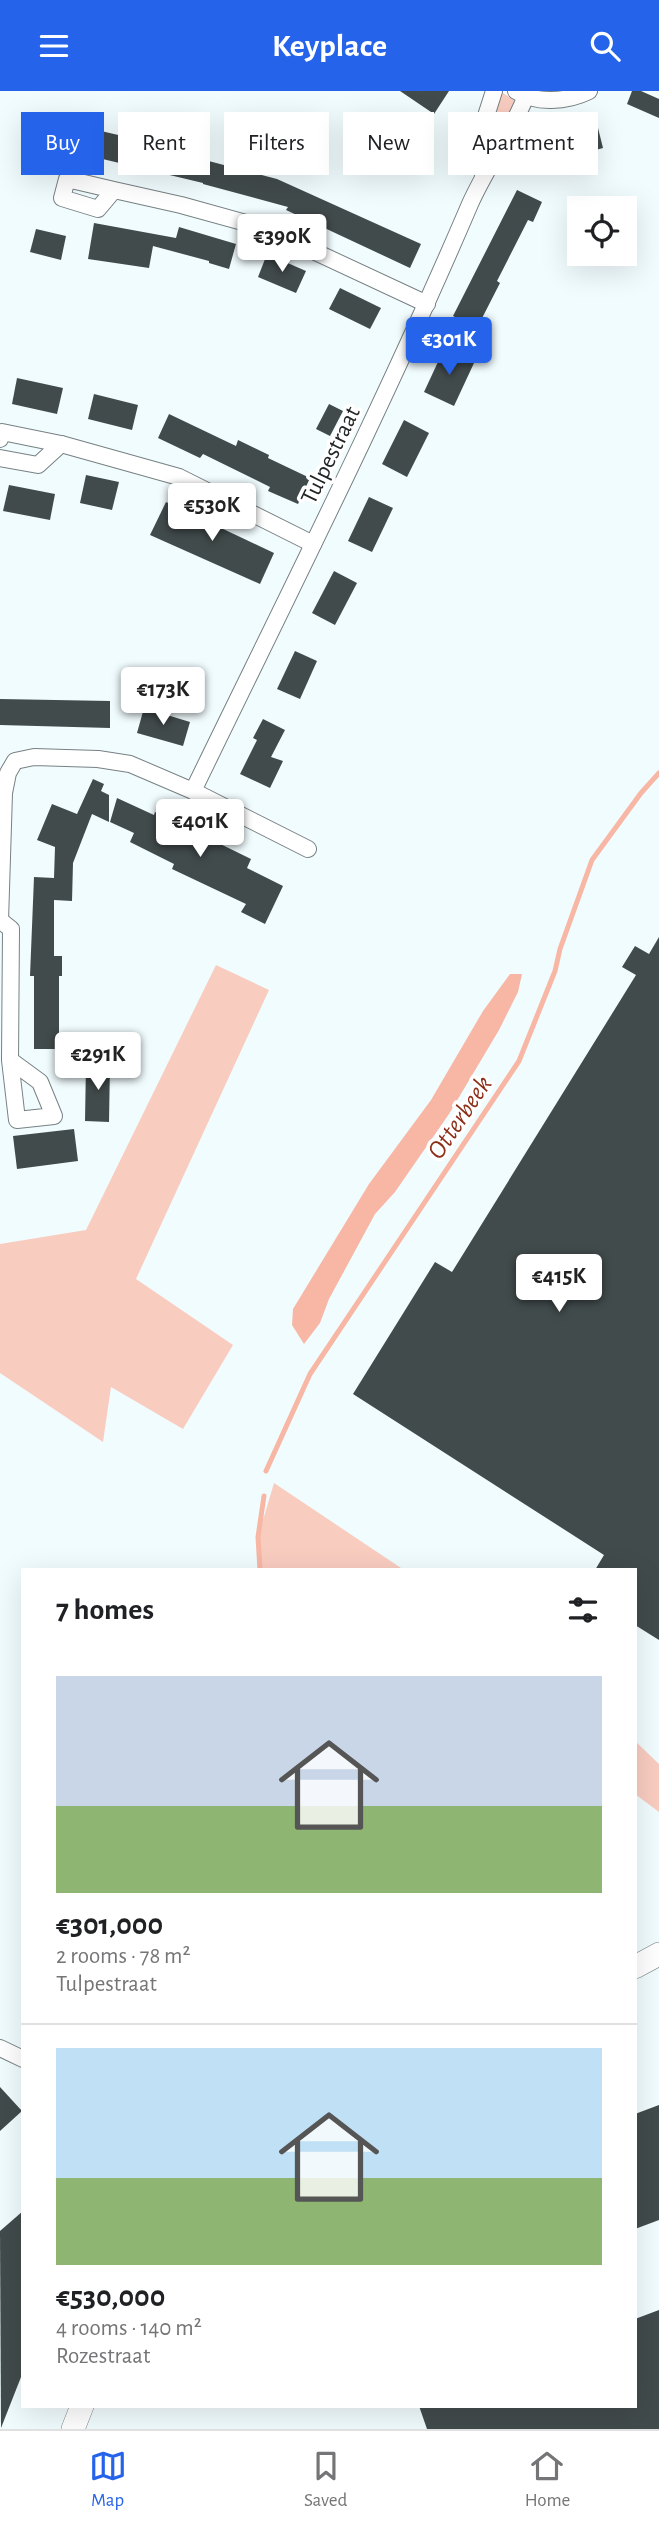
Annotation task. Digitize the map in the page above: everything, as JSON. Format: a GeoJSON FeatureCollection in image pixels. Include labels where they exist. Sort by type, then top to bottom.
{"type":"FeatureCollection","features":[{"type":"Feature","properties":{"kind":"street"},"geometry":{"type":"LineString","coordinates":[[487,112],[494,91]]}},
{"type":"Feature","properties":{"kind":"street","name":"Tulpestraat"},"geometry":{"type":"LineString","coordinates":[[515,112],[523,93],[547,100],[589,91]]}},
{"type":"Feature","properties":{"kind":"street","name":"Tulpestraat"},"geometry":{"type":"LineString","coordinates":[[193,791],[427,305],[483,175]]}},
{"type":"Feature","properties":{"kind":"street"},"geometry":{"type":"LineString","coordinates":[[114,190],[264,228],[427,305]]}},
{"type":"Feature","properties":{"kind":"street"},"geometry":{"type":"LineString","coordinates":[[0,439],[2,432],[61,444],[179,477],[313,544]]}},
{"type":"Feature","properties":{"kind":"street"},"geometry":{"type":"LineString","coordinates":[[0,458],[38,465],[61,444]]}},
{"type":"Feature","properties":{"kind":"street"},"geometry":{"type":"LineString","coordinates":[[10,1060],[11,929],[0,921],[4,793],[15,761],[34,757],[98,759],[130,764],[193,791],[308,849]]}},
{"type":"Feature","properties":{"kind":"street"},"geometry":{"type":"LineString","coordinates":[[637,1966],[659,1954]]}},
{"type":"Feature","properties":{"kind":"street"},"geometry":{"type":"LineString","coordinates":[[637,1967],[659,1962]]}},
{"type":"Feature","properties":{"kind":"street"},"geometry":{"type":"LineString","coordinates":[[0,2048],[21,2058]]}},
{"type":"Feature","properties":{"kind":"street"},"geometry":{"type":"LineString","coordinates":[[73,2429],[81,2408]]}},
{"type":"Feature","properties":{"kind":"shaded area"},"geometry":{"type":"Polygon","coordinates":[[[503,93],[514,100],[515,105],[511,112],[495,112],[503,93]]]}},
{"type":"Feature","properties":{"kind":"shaded area"},"geometry":{"type":"Polygon","coordinates":[[[216,965],[269,990],[136,1279],[233,1345],[183,1429],[111,1387],[103,1442],[0,1373],[0,1244],[86,1230],[216,965]]]}},
{"type":"Feature","properties":{"kind":"shaded area"},"geometry":{"type":"Polygon","coordinates":[[[510,974],[522,974],[518,992],[499,1030],[449,1114],[395,1192],[375,1214],[329,1299],[320,1323],[304,1344],[292,1325],[293,1309],[369,1184],[431,1100],[483,1011],[510,974]]]}},
{"type":"Feature","properties":{"kind":"shaded area"},"geometry":{"type":"Polygon","coordinates":[[[274,1483],[401,1568],[261,1568],[258,1537],[274,1483]]]}},
{"type":"Feature","properties":{"kind":"shaded area"},"geometry":{"type":"Polygon","coordinates":[[[637,1743],[659,1764],[659,1812],[637,1796],[637,1743]]]}},
{"type":"Feature","properties":{"kind":"building"},"geometry":{"type":"Polygon","coordinates":[[[400,91],[449,91],[434,114],[400,91]]]}},
{"type":"Feature","properties":{"kind":"building"},"geometry":{"type":"Polygon","coordinates":[[[632,91],[641,91],[659,99],[659,118],[627,104],[632,91]]]}},
{"type":"Feature","properties":{"kind":"building"},"geometry":{"type":"Polygon","coordinates":[[[598,128],[603,148],[598,149],[598,128]]]}},
{"type":"Feature","properties":{"kind":"building"},"geometry":{"type":"Polygon","coordinates":[[[104,132],[118,135],[118,163],[104,159],[104,132]]]}},
{"type":"Feature","properties":{"kind":"building"},"geometry":{"type":"Polygon","coordinates":[[[210,161],[224,165],[224,175],[262,175],[277,179],[421,244],[410,268],[286,210],[288,207],[170,175],[210,175],[210,161]]]}},
{"type":"Feature","properties":{"kind":"building"},"geometry":{"type":"Polygon","coordinates":[[[517,190],[542,202],[533,222],[528,220],[477,328],[453,316],[517,190]]]}},
{"type":"Feature","properties":{"kind":"building"},"geometry":{"type":"Polygon","coordinates":[[[94,223],[176,238],[179,227],[236,244],[229,269],[153,246],[149,268],[88,259],[94,223]]]}},
{"type":"Feature","properties":{"kind":"building"},"geometry":{"type":"Polygon","coordinates":[[[36,229],[66,236],[61,260],[30,252],[36,229]]]}},
{"type":"Feature","properties":{"kind":"building"},"geometry":{"type":"Polygon","coordinates":[[[267,254],[306,271],[296,293],[258,277],[267,254]]]}},
{"type":"Feature","properties":{"kind":"building"},"geometry":{"type":"Polygon","coordinates":[[[340,288],[381,308],[370,329],[329,309],[340,288]]]}},
{"type":"Feature","properties":{"kind":"building"},"geometry":{"type":"Polygon","coordinates":[[[444,349],[474,363],[454,406],[424,392],[444,349]]]}},
{"type":"Feature","properties":{"kind":"building"},"geometry":{"type":"Polygon","coordinates":[[[17,378],[63,388],[57,414],[12,404],[17,378]]]}},
{"type":"Feature","properties":{"kind":"building"},"geometry":{"type":"Polygon","coordinates":[[[94,394],[138,405],[132,430],[88,419],[94,394]]]}},
{"type":"Feature","properties":{"kind":"building"},"geometry":{"type":"Polygon","coordinates":[[[329,404],[343,411],[330,436],[316,429],[329,404]]]}},
{"type":"Feature","properties":{"kind":"building"},"geometry":{"type":"Polygon","coordinates":[[[169,414],[236,446],[238,440],[310,478],[298,504],[268,491],[270,487],[203,454],[200,458],[158,438],[169,414]]]}},
{"type":"Feature","properties":{"kind":"building"},"geometry":{"type":"Polygon","coordinates":[[[404,420],[429,433],[407,477],[382,464],[404,420]]]}},
{"type":"Feature","properties":{"kind":"building"},"geometry":{"type":"Polygon","coordinates":[[[86,475],[119,482],[112,510],[80,503],[86,475]]]}},
{"type":"Feature","properties":{"kind":"building"},"geometry":{"type":"Polygon","coordinates":[[[9,485],[55,494],[50,520],[3,511],[9,485]]]}},
{"type":"Feature","properties":{"kind":"building"},"geometry":{"type":"Polygon","coordinates":[[[369,497],[393,508],[372,552],[348,541],[369,497]]]}},
{"type":"Feature","properties":{"kind":"building"},"geometry":{"type":"Polygon","coordinates":[[[166,502],[274,553],[260,584],[150,535],[166,502]]]}},
{"type":"Feature","properties":{"kind":"building"},"geometry":{"type":"Polygon","coordinates":[[[334,571],[357,583],[335,625],[312,613],[334,571]]]}},
{"type":"Feature","properties":{"kind":"building"},"geometry":{"type":"Polygon","coordinates":[[[295,651],[317,661],[300,699],[277,689],[295,651]]]}},
{"type":"Feature","properties":{"kind":"building"},"geometry":{"type":"Polygon","coordinates":[[[0,699],[110,701],[110,728],[0,725],[0,699]]]}},
{"type":"Feature","properties":{"kind":"building"},"geometry":{"type":"Polygon","coordinates":[[[144,708],[190,722],[183,746],[137,733],[144,708]]]}},
{"type":"Feature","properties":{"kind":"building"},"geometry":{"type":"Polygon","coordinates":[[[263,719],[285,730],[271,757],[283,761],[270,788],[240,774],[257,740],[253,738],[263,719]]]}},
{"type":"Feature","properties":{"kind":"building"},"geometry":{"type":"Polygon","coordinates":[[[93,779],[104,784],[101,791],[109,795],[109,822],[92,814],[73,863],[72,901],[54,900],[54,956],[62,956],[62,976],[59,976],[59,1049],[34,1049],[34,976],[30,976],[34,877],[54,878],[55,847],[37,840],[52,804],[77,814],[93,779]]]}},
{"type":"Feature","properties":{"kind":"building"},"geometry":{"type":"Polygon","coordinates":[[[117,798],[154,815],[155,812],[251,859],[247,868],[283,886],[265,924],[241,912],[246,904],[172,869],[174,864],[130,842],[134,833],[110,822],[117,798]]]}},
{"type":"Feature","properties":{"kind":"building"},"geometry":{"type":"Polygon","coordinates":[[[659,937],[659,1640],[637,1626],[637,1568],[596,1568],[604,1555],[353,1394],[435,1262],[452,1272],[636,975],[622,967],[635,946],[649,954],[659,937]]]}},
{"type":"Feature","properties":{"kind":"building"},"geometry":{"type":"Polygon","coordinates":[[[86,1063],[110,1063],[109,1122],[85,1121],[86,1063]]]}},
{"type":"Feature","properties":{"kind":"building"},"geometry":{"type":"Polygon","coordinates":[[[74,1129],[78,1161],[17,1169],[13,1136],[74,1129]]]}},
{"type":"Feature","properties":{"kind":"building"},"geometry":{"type":"Polygon","coordinates":[[[0,2087],[21,2112],[0,2131],[0,2087]]]}},
{"type":"Feature","properties":{"kind":"building"},"geometry":{"type":"Polygon","coordinates":[[[659,2105],[659,2220],[637,2228],[637,2113],[659,2105]]]}},
{"type":"Feature","properties":{"kind":"building"},"geometry":{"type":"Polygon","coordinates":[[[21,2213],[21,2377],[1,2428],[0,2231],[21,2213]]]}},
{"type":"Feature","properties":{"kind":"building"},"geometry":{"type":"Polygon","coordinates":[[[659,2310],[659,2429],[427,2429],[420,2408],[637,2408],[637,2318],[659,2310]]]}},
{"type":"Feature","properties":{"kind":"waterway","name":"Otterbeek"},"geometry":{"type":"LineString","coordinates":[[266,1471],[310,1374],[519,1061],[555,971],[560,949],[592,860],[659,773]]}},
{"type":"Feature","properties":{"kind":"waterway","name":"Otterbeek"},"geometry":{"type":"LineString","coordinates":[[260,1568],[258,1537],[264,1496]]}}]}
